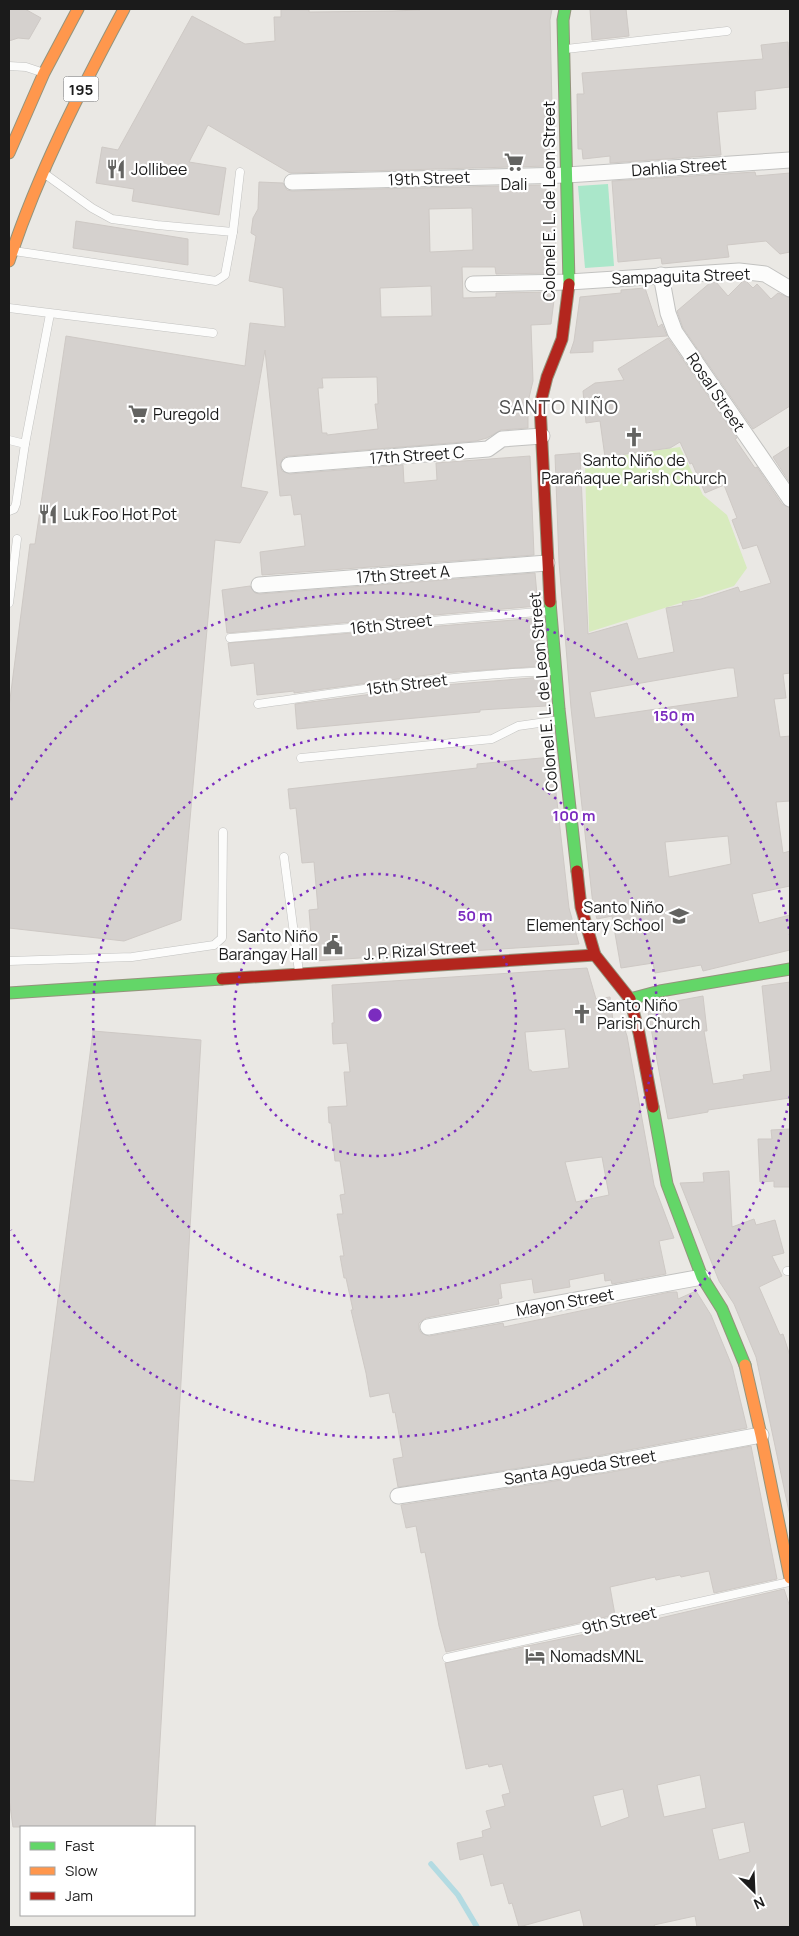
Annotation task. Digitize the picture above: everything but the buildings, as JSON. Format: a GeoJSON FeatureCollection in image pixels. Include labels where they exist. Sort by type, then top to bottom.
{"type":"FeatureCollection","features":[{"type":"Feature","properties":{"kind":"street","name":"195"},"geometry":{"type":"LineString","coordinates":[[9,152],[44,73],[78,9]]}},
{"type":"Feature","properties":{"kind":"street","name":"195"},"geometry":{"type":"LineString","coordinates":[[10,256],[41,171],[85,80],[124,9]]}},
{"type":"Feature","properties":{"kind":"street","name":"Colonel E. L. de Leon Street"},"geometry":{"type":"LineString","coordinates":[[565,9],[563,20],[569,282],[562,339],[547,377],[540,405],[547,563],[560,720],[581,908],[595,955],[630,999],[639,1034],[667,1184],[702,1277],[722,1309],[744,1362],[790,1578]]}},
{"type":"Feature","properties":{"kind":"street","name":"Dahlia Street"},"geometry":{"type":"LineString","coordinates":[[567,175],[790,160]]}},
{"type":"Feature","properties":{"kind":"street","name":"19th Street"},"geometry":{"type":"LineString","coordinates":[[292,182],[567,175]]}},
{"type":"Feature","properties":{"kind":"street","name":"Sampaguita Street"},"geometry":{"type":"LineString","coordinates":[[473,284],[569,282],[739,271],[765,274],[790,289]]}},
{"type":"Feature","properties":{"kind":"street","name":"Rosal Street"},"geometry":{"type":"LineString","coordinates":[[661,275],[668,313],[675,332],[790,499]]}},
{"type":"Feature","properties":{"kind":"street","name":"17th Street C"},"geometry":{"type":"LineString","coordinates":[[289,465],[488,449],[502,440],[542,436]]}},
{"type":"Feature","properties":{"kind":"street","name":"17th Street A"},"geometry":{"type":"LineString","coordinates":[[259,584],[547,563]]}},
{"type":"Feature","properties":{"kind":"street","name":"J. P. Rizal Street"},"geometry":{"type":"LineString","coordinates":[[9,993],[595,955]]}},
{"type":"Feature","properties":{"kind":"street"},"geometry":{"type":"LineString","coordinates":[[630,999],[660,991],[790,969]]}},
{"type":"Feature","properties":{"kind":"street","name":"Mayon Street"},"geometry":{"type":"LineString","coordinates":[[428,1327],[702,1277]]}},
{"type":"Feature","properties":{"kind":"street","name":"Santa Agueda Street"},"geometry":{"type":"LineString","coordinates":[[398,1496],[604,1464],[761,1435]]}},
{"type":"Feature","properties":{"kind":"lane"},"geometry":{"type":"LineString","coordinates":[[564,49],[727,31]]}},
{"type":"Feature","properties":{"kind":"lane"},"geometry":{"type":"LineString","coordinates":[[9,66],[26,67],[44,73]]}},
{"type":"Feature","properties":{"kind":"lane"},"geometry":{"type":"LineString","coordinates":[[41,171],[92,208],[112,219],[233,232]]}},
{"type":"Feature","properties":{"kind":"lane"},"geometry":{"type":"LineString","coordinates":[[10,256],[216,281],[225,275],[233,232],[240,172]]}},
{"type":"Feature","properties":{"kind":"lane"},"geometry":{"type":"LineString","coordinates":[[9,308],[213,333]]}},
{"type":"Feature","properties":{"kind":"lane"},"geometry":{"type":"LineString","coordinates":[[9,511],[14,509],[16,504],[25,444],[50,314]]}},
{"type":"Feature","properties":{"kind":"lane"},"geometry":{"type":"LineString","coordinates":[[9,440],[25,444]]}},
{"type":"Feature","properties":{"kind":"lane"},"geometry":{"type":"LineString","coordinates":[[9,603],[17,539]]}},
{"type":"Feature","properties":{"kind":"lane","name":"16th Street"},"geometry":{"type":"LineString","coordinates":[[230,638],[551,611]]}},
{"type":"Feature","properties":{"kind":"lane","name":"15th Street"},"geometry":{"type":"LineString","coordinates":[[258,704],[382,686],[489,674],[556,671]]}},
{"type":"Feature","properties":{"kind":"lane"},"geometry":{"type":"LineString","coordinates":[[301,758],[492,739],[518,726],[560,720]]}},
{"type":"Feature","properties":{"kind":"lane"},"geometry":{"type":"LineString","coordinates":[[9,961],[132,957],[214,945],[219,942],[222,938],[223,832]]}},
{"type":"Feature","properties":{"kind":"lane"},"geometry":{"type":"LineString","coordinates":[[284,857],[299,974]]}},
{"type":"Feature","properties":{"kind":"lane","name":"9th Street"},"geometry":{"type":"LineString","coordinates":[[447,1658],[790,1582]]}},
{"type":"Feature","properties":{"kind":"green space"},"geometry":{"type":"Polygon","coordinates":[[[608,184],[614,266],[585,268],[578,186],[608,184]]]}},
{"type":"Feature","properties":{"kind":"green space"},"geometry":{"type":"Polygon","coordinates":[[[680,447],[703,495],[727,515],[747,568],[734,586],[589,632],[585,461],[680,447]]]}},
{"type":"Feature","properties":{"kind":"waterway"},"geometry":{"type":"LineString","coordinates":[[431,1864],[458,1895],[477,1927]]}},
{"type":"Feature","properties":{"kind":"traffic: fast"},"geometry":{"type":"LineString","coordinates":[[565,9],[563,20],[569,284]]}},
{"type":"Feature","properties":{"kind":"traffic: fast"},"geometry":{"type":"LineString","coordinates":[[550,602],[559,709],[577,871]]}},
{"type":"Feature","properties":{"kind":"traffic: fast"},"geometry":{"type":"LineString","coordinates":[[630,999],[660,991],[790,969]]}},
{"type":"Feature","properties":{"kind":"traffic: fast"},"geometry":{"type":"LineString","coordinates":[[9,993],[222,979]]}},
{"type":"Feature","properties":{"kind":"traffic: fast"},"geometry":{"type":"LineString","coordinates":[[653,1107],[667,1184],[702,1277],[722,1309],[745,1365]]}},
{"type":"Feature","properties":{"kind":"traffic: slow"},"geometry":{"type":"LineString","coordinates":[[9,153],[44,73],[78,9]]}},
{"type":"Feature","properties":{"kind":"traffic: slow"},"geometry":{"type":"LineString","coordinates":[[9,261],[20,228],[61,133],[124,9]]}},
{"type":"Feature","properties":{"kind":"traffic: slow"},"geometry":{"type":"LineString","coordinates":[[745,1365],[790,1578]]}},
{"type":"Feature","properties":{"kind":"traffic: jam"},"geometry":{"type":"LineString","coordinates":[[550,602],[540,405],[547,377],[562,339],[569,284]]}},
{"type":"Feature","properties":{"kind":"traffic: jam"},"geometry":{"type":"LineString","coordinates":[[577,871],[581,907],[595,955],[630,999],[639,1033],[653,1107]]}},
{"type":"Feature","properties":{"kind":"traffic: jam"},"geometry":{"type":"LineString","coordinates":[[222,979],[595,955]]}},
{"type":"Feature","properties":{"kind":"place","name":"Dali"},"geometry":{"type":"Point","coordinates":[514,162]}},
{"type":"Feature","properties":{"kind":"place","name":"Jollibee"},"geometry":{"type":"Point","coordinates":[116,169]}},
{"type":"Feature","properties":{"kind":"place","name":"Puregold"},"geometry":{"type":"Point","coordinates":[138,414]}},
{"type":"Feature","properties":{"kind":"place","name":"Santo Niño de Parañaque Parish Church"},"geometry":{"type":"Point","coordinates":[634,437]}},
{"type":"Feature","properties":{"kind":"place","name":"Luk Foo Hot Pot"},"geometry":{"type":"Point","coordinates":[48,514]}},
{"type":"Feature","properties":{"kind":"place","name":"Santo Niño Elementary School"},"geometry":{"type":"Point","coordinates":[679,916]}},
{"type":"Feature","properties":{"kind":"place","name":"Santo Niño Barangay Hall"},"geometry":{"type":"Point","coordinates":[333,945]}},
{"type":"Feature","properties":{"kind":"place","name":"Santo Niño Parish Church"},"geometry":{"type":"Point","coordinates":[582,1014]}},
{"type":"Feature","properties":{"kind":"place","name":"NomadsMNL"},"geometry":{"type":"Point","coordinates":[535,1656]}},
{"type":"Feature","properties":{"kind":"district","name":"SANTO NIÑO"},"geometry":{"type":"Point","coordinates":[559,407]}}]}
